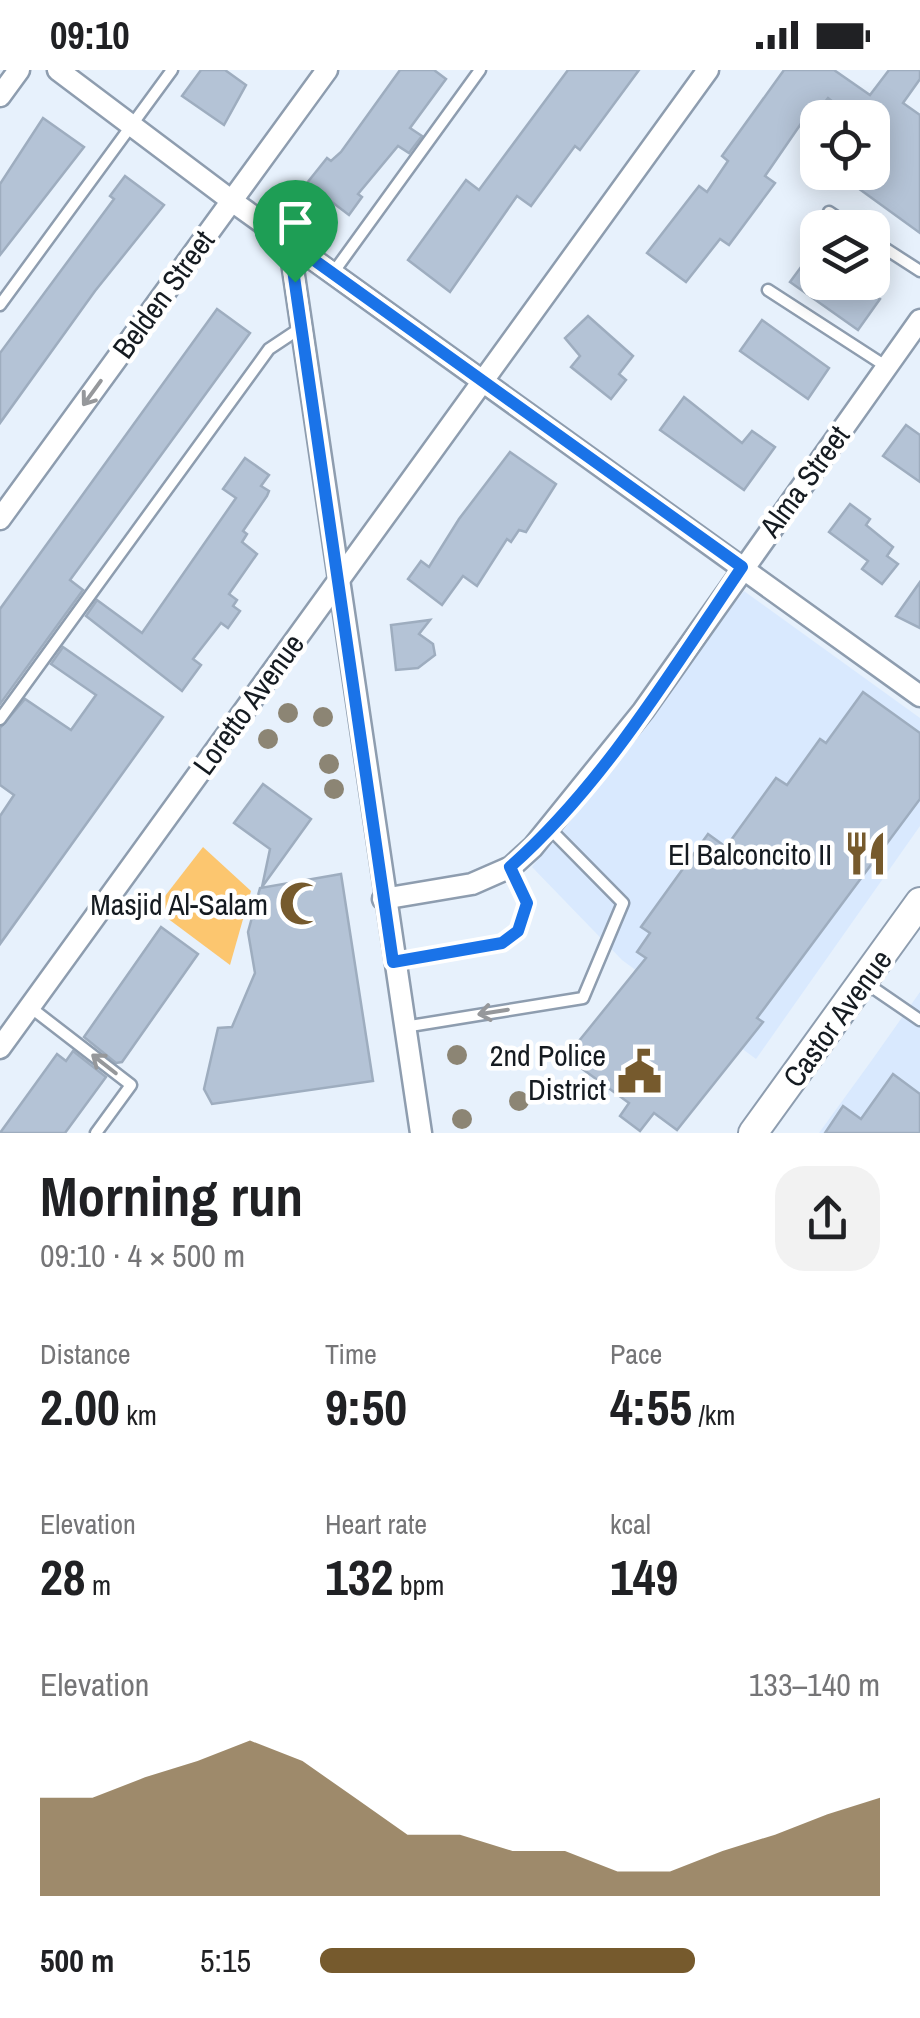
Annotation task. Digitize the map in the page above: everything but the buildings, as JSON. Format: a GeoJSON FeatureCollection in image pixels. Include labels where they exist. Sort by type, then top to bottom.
{"type":"FeatureCollection","features":[{"type":"Feature","properties":{"kind":"main road","name":"Castor Avenue"},"geometry":{"type":"LineString","coordinates":[[753,1133],[920,902]]}},
{"type":"Feature","properties":{"kind":"street"},"geometry":{"type":"LineString","coordinates":[[0,96],[19,70]]}},
{"type":"Feature","properties":{"kind":"street"},"geometry":{"type":"LineString","coordinates":[[58,70],[232,201],[920,696]]}},
{"type":"Feature","properties":{"kind":"street","name":"Belden Street"},"geometry":{"type":"LineString","coordinates":[[0,518],[326,70]]}},
{"type":"Feature","properties":{"kind":"street","name":"Loretto Avenue"},"geometry":{"type":"LineString","coordinates":[[0,1048],[708,70]]}},
{"type":"Feature","properties":{"kind":"street"},"geometry":{"type":"LineString","coordinates":[[289,242],[383,899],[421,1133]]}},
{"type":"Feature","properties":{"kind":"street","name":"Alma Street"},"geometry":{"type":"LineString","coordinates":[[383,899],[447,890],[510,867],[550,828],[624,738],[920,320]]}},
{"type":"Feature","properties":{"kind":"lane"},"geometry":{"type":"LineString","coordinates":[[0,305],[172,70]]}},
{"type":"Feature","properties":{"kind":"lane"},"geometry":{"type":"LineString","coordinates":[[333,273],[480,70]]}},
{"type":"Feature","properties":{"kind":"lane"},"geometry":{"type":"LineString","coordinates":[[890,252],[920,271]]}},
{"type":"Feature","properties":{"kind":"lane"},"geometry":{"type":"LineString","coordinates":[[768,290],[887,367]]}},
{"type":"Feature","properties":{"kind":"lane"},"geometry":{"type":"LineString","coordinates":[[0,720],[269,349],[302,328]]}},
{"type":"Feature","properties":{"kind":"lane"},"geometry":{"type":"LineString","coordinates":[[404,1027],[583,998],[623,903],[550,828]]}},
{"type":"Feature","properties":{"kind":"lane"},"geometry":{"type":"LineString","coordinates":[[393,962],[502,943],[518,931],[527,903],[510,867]]}},
{"type":"Feature","properties":{"kind":"lane"},"geometry":{"type":"LineString","coordinates":[[863,981],[920,1020]]}},
{"type":"Feature","properties":{"kind":"lane"},"geometry":{"type":"LineString","coordinates":[[30,1007],[131,1085],[96,1133]]}},
{"type":"Feature","properties":{"kind":"shaded area"},"geometry":{"type":"Polygon","coordinates":[[[744,591],[920,718],[920,826],[756,1059],[622,960],[532,867],[744,591]]]}},
{"type":"Feature","properties":{"kind":"shaded area"},"geometry":{"type":"Polygon","coordinates":[[[203,847],[251,891],[230,965],[155,909],[203,847]]]}},
{"type":"Feature","properties":{"kind":"shaded area"},"geometry":{"type":"Polygon","coordinates":[[[920,992],[920,1133],[819,1133],[872,1060],[920,992]]]}},
{"type":"Feature","properties":{"kind":"place","name":"El Balconcito II"},"geometry":{"type":"Point","coordinates":[865,854]}},
{"type":"Feature","properties":{"kind":"place","name":"Masjid Al-Salam"},"geometry":{"type":"Point","coordinates":[301,904]}},
{"type":"Feature","properties":{"kind":"place","name":"2nd Police District"},"geometry":{"type":"Point","coordinates":[639,1072]}},
{"type":"Feature","properties":{"kind":"route"},"geometry":{"type":"LineString","coordinates":[[289,242],[742,567],[614,750],[550,828],[510,867],[524,889],[527,903],[518,931],[502,943],[393,962],[295,282],[289,242]]}}]}
